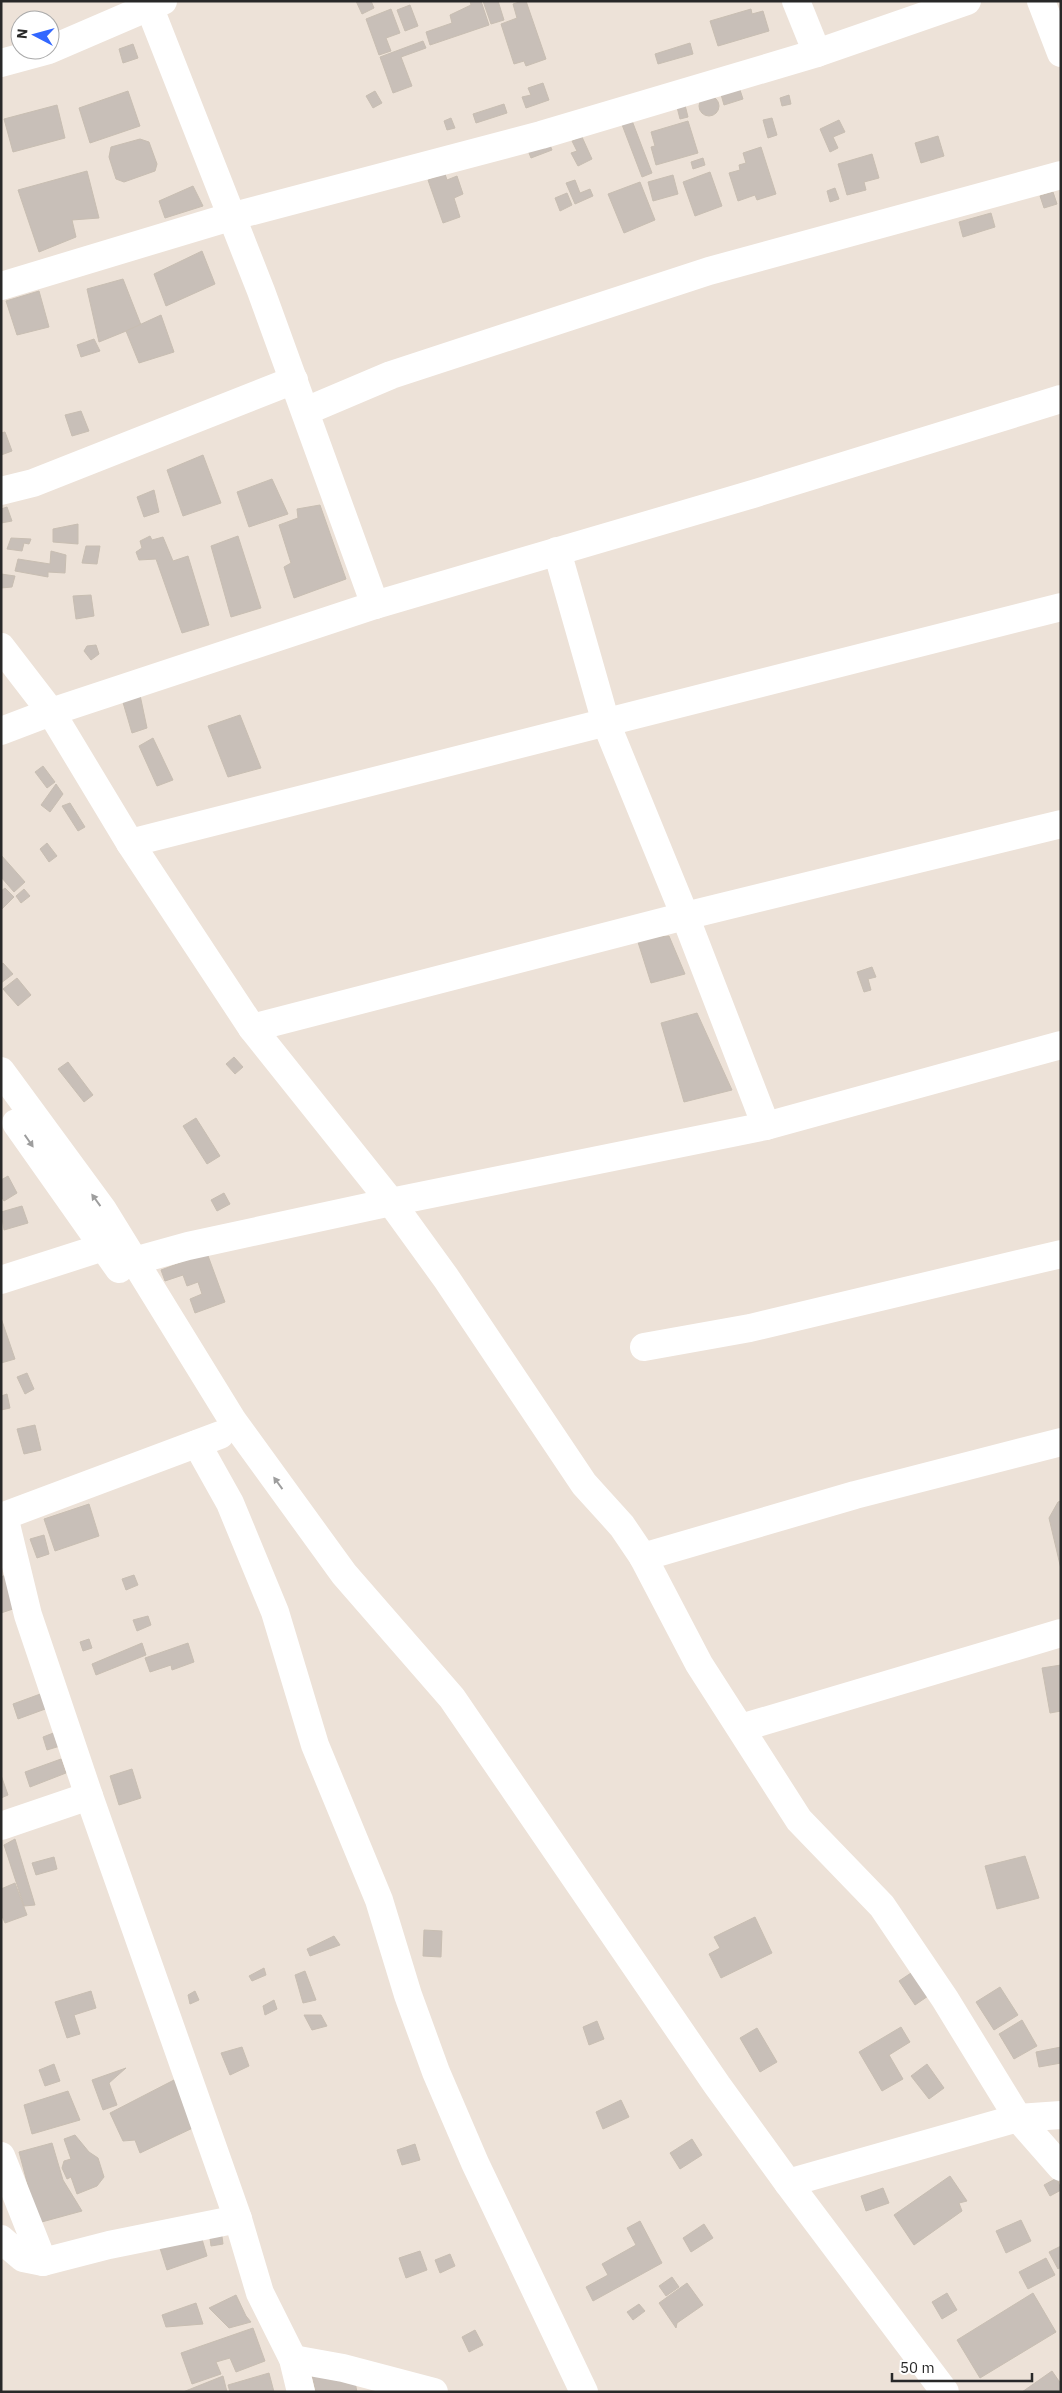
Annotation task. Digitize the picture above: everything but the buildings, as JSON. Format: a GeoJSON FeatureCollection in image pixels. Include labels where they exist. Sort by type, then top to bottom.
{"type":"FeatureCollection","features":[{"type":"Feature","properties":{"kind":"street"},"geometry":{"type":"LineString","coordinates":[[796,1],[817,54]]}},
{"type":"Feature","properties":{"kind":"street"},"geometry":{"type":"LineString","coordinates":[[1,286],[230,217],[541,135],[817,54],[967,1]]}},
{"type":"Feature","properties":{"kind":"street"},"geometry":{"type":"LineString","coordinates":[[1041,1],[1061,53]]}},
{"type":"Feature","properties":{"kind":"street"},"geometry":{"type":"LineString","coordinates":[[1,62],[49,50],[153,3],[230,217],[306,411],[375,605]]}},
{"type":"Feature","properties":{"kind":"street"},"geometry":{"type":"LineString","coordinates":[[306,411],[392,375],[709,272],[1061,176]]}},
{"type":"Feature","properties":{"kind":"street"},"geometry":{"type":"LineString","coordinates":[[1,491],[33,483],[294,380]]}},
{"type":"Feature","properties":{"kind":"street"},"geometry":{"type":"LineString","coordinates":[[1,731],[50,712],[375,605],[752,494],[1061,399]]}},
{"type":"Feature","properties":{"kind":"street"},"geometry":{"type":"LineString","coordinates":[[557,552],[606,723],[685,916],[766,1126]]}},
{"type":"Feature","properties":{"kind":"street"},"geometry":{"type":"LineString","coordinates":[[130,843],[1061,607]]}},
{"type":"Feature","properties":{"kind":"street"},"geometry":{"type":"LineString","coordinates":[[1,647],[50,712],[130,843],[252,1028],[391,1202],[446,1278],[584,1484],[622,1526],[643,1557],[699,1664],[799,1820],[882,1906],[945,1999],[1018,2118],[1061,2167]]}},
{"type":"Feature","properties":{"kind":"street"},"geometry":{"type":"LineString","coordinates":[[252,1028],[685,916],[1061,824]]}},
{"type":"Feature","properties":{"kind":"street"},"geometry":{"type":"LineString","coordinates":[[1,1280],[120,1250],[188,1246],[391,1202],[766,1126],[1061,1046]]}},
{"type":"Feature","properties":{"kind":"street"},"geometry":{"type":"LineString","coordinates":[[1,1071],[103,1210],[120,1250],[130,1286],[209,1440],[230,1503],[275,1612],[315,1745],[379,1900],[408,1995],[436,2072],[475,2163],[584,2392]]}},
{"type":"Feature","properties":{"kind":"street"},"geometry":{"type":"LineString","coordinates":[[1,1101],[120,1250],[233,1421],[344,1574],[452,1698],[711,2077],[945,2392]]}},
{"type":"Feature","properties":{"kind":"street"},"geometry":{"type":"LineString","coordinates":[[644,1347],[750,1328],[1061,1254]]}},
{"type":"Feature","properties":{"kind":"street"},"geometry":{"type":"LineString","coordinates":[[209,1440],[2,1516],[28,1615],[89,1796],[238,2219],[260,2292],[273,2322],[293,2359],[302,2392]]}},
{"type":"Feature","properties":{"kind":"street"},"geometry":{"type":"LineString","coordinates":[[209,1440],[331,1585],[439,1709],[703,2094],[921,2392]]}},
{"type":"Feature","properties":{"kind":"street"},"geometry":{"type":"LineString","coordinates":[[643,1557],[855,1495],[1061,1442]]}},
{"type":"Feature","properties":{"kind":"street"},"geometry":{"type":"LineString","coordinates":[[741,1728],[1061,1633]]}},
{"type":"Feature","properties":{"kind":"street"},"geometry":{"type":"LineString","coordinates":[[1,1826],[89,1796]]}},
{"type":"Feature","properties":{"kind":"street"},"geometry":{"type":"LineString","coordinates":[[788,2183],[1018,2118],[1061,2115]]}},
{"type":"Feature","properties":{"kind":"street"},"geometry":{"type":"LineString","coordinates":[[1,2156],[43,2262]]}},
{"type":"Feature","properties":{"kind":"street"},"geometry":{"type":"LineString","coordinates":[[1,2239],[23,2258],[43,2262],[109,2244],[238,2219]]}},
{"type":"Feature","properties":{"kind":"street"},"geometry":{"type":"LineString","coordinates":[[293,2359],[343,2368],[434,2392]]}}]}
